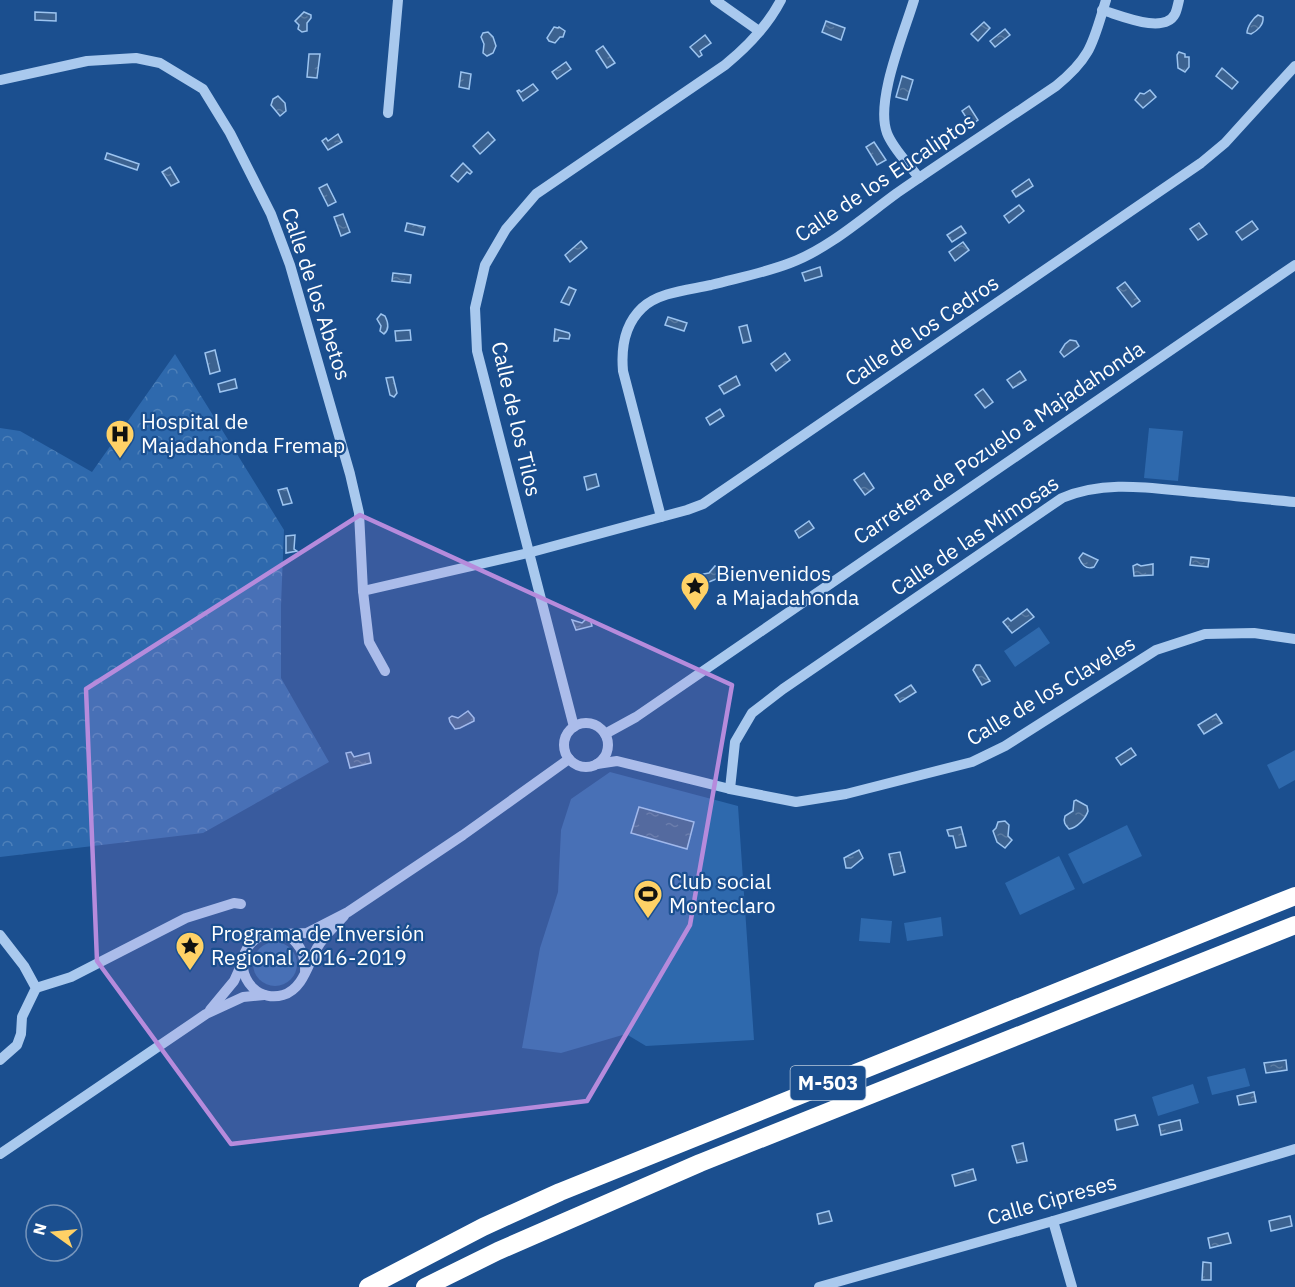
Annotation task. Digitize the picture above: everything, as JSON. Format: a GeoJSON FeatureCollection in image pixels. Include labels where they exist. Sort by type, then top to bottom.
{"type":"FeatureCollection","features":[{"type":"Feature","properties":{"kind":"highway","name":"M-503"},"geometry":{"type":"LineString","coordinates":[[368,1287],[464,1237],[560,1192],[1295,896]]}},
{"type":"Feature","properties":{"kind":"highway","name":"M-503"},"geometry":{"type":"LineString","coordinates":[[425,1287],[568,1219],[700,1163],[1295,925]]}},
{"type":"Feature","properties":{"kind":"street"},"geometry":{"type":"LineString","coordinates":[[388,112],[398,0]]}},
{"type":"Feature","properties":{"kind":"street"},"geometry":{"type":"LineString","coordinates":[[715,0],[759,31]]}},
{"type":"Feature","properties":{"kind":"street","name":"Calle de los Tilos"},"geometry":{"type":"LineString","coordinates":[[573,727],[477,351],[475,308],[485,265],[506,230],[536,194],[744,50],[776,10],[781,0]]}},
{"type":"Feature","properties":{"kind":"street"},"geometry":{"type":"LineString","coordinates":[[914,0],[884,99],[883,120],[888,136],[920,177]]}},
{"type":"Feature","properties":{"kind":"street","name":"Calle de los Eucaliptos"},"geometry":{"type":"LineString","coordinates":[[661,517],[623,371],[621,353],[625,335],[643,308],[668,294],[762,272],[791,263],[815,252],[1073,72],[1091,49],[1104,5],[1154,25],[1163,23],[1174,16],[1179,0]]}},
{"type":"Feature","properties":{"kind":"street","name":"Calle de los Abetos"},"geometry":{"type":"LineString","coordinates":[[0,80],[87,61],[136,58],[160,63],[203,89],[230,132],[271,214],[290,265],[350,474],[359,513],[363,591],[369,642],[385,671]]}},
{"type":"Feature","properties":{"kind":"street","name":"Calle de los Cedros"},"geometry":{"type":"LineString","coordinates":[[528,553],[703,504],[1201,163],[1225,143],[1295,66]]}},
{"type":"Feature","properties":{"kind":"street","name":"Carretera de Pozuelo a Majadahonda"},"geometry":{"type":"LineString","coordinates":[[605,734],[636,717],[1295,265]]}},
{"type":"Feature","properties":{"kind":"street","name":"Calle de las Mimosas"},"geometry":{"type":"LineString","coordinates":[[730,789],[735,742],[752,712],[1062,498],[1079,490],[1115,486],[1295,502]]}},
{"type":"Feature","properties":{"kind":"street"},"geometry":{"type":"LineString","coordinates":[[363,591],[528,553]]}},
{"type":"Feature","properties":{"kind":"street","name":"Calle de los Claveles"},"geometry":{"type":"LineString","coordinates":[[597,764],[617,762],[796,802],[846,794],[972,762],[1005,746],[1156,650],[1205,634],[1254,633],[1295,639]]}},
{"type":"Feature","properties":{"kind":"street"},"geometry":{"type":"LineString","coordinates":[[587,722],[601,728],[605,734],[608,740],[608,750],[597,764],[582,766],[569,759],[564,745],[565,738],[573,727],[587,722]]}},
{"type":"Feature","properties":{"kind":"street"},"geometry":{"type":"LineString","coordinates":[[608,750],[617,762]]}},
{"type":"Feature","properties":{"kind":"street"},"geometry":{"type":"LineString","coordinates":[[206,1014],[234,981],[252,942],[272,933],[307,933],[348,912],[463,835],[569,759]]}},
{"type":"Feature","properties":{"kind":"street"},"geometry":{"type":"LineString","coordinates":[[0,1060],[17,1045],[21,1034],[22,1017],[36,988],[71,977],[186,918],[234,903],[241,904]]}},
{"type":"Feature","properties":{"kind":"street"},"geometry":{"type":"LineString","coordinates":[[0,1154],[206,1014],[243,997],[281,996],[290,992],[299,984],[318,946],[348,912]]}},
{"type":"Feature","properties":{"kind":"street"},"geometry":{"type":"LineString","coordinates":[[283,934],[294,940],[302,949],[305,973]]}},
{"type":"Feature","properties":{"kind":"street"},"geometry":{"type":"LineString","coordinates":[[0,935],[24,966],[36,988]]}},
{"type":"Feature","properties":{"kind":"street"},"geometry":{"type":"LineString","coordinates":[[243,961],[243,972],[248,981],[255,990],[264,995]]}},
{"type":"Feature","properties":{"kind":"street","name":"Calle Cipreses"},"geometry":{"type":"LineString","coordinates":[[819,1287],[1295,1149]]}},
{"type":"Feature","properties":{"kind":"street"},"geometry":{"type":"LineString","coordinates":[[1053,1221],[1072,1287]]}},
{"type":"Feature","properties":{"kind":"highlighted area"},"geometry":{"type":"Polygon","coordinates":[[[360,515],[732,685],[690,925],[587,1101],[231,1144],[97,961],[86,689],[360,515]]]}},
{"type":"Feature","properties":{"kind":"green space","name":"Hospital de Majadahonda Fremap"},"geometry":{"type":"Polygon","coordinates":[[[175,354],[284,530],[281,678],[329,762],[203,833],[0,857],[0,428],[20,431],[92,472],[175,354]]]}},
{"type":"Feature","properties":{"kind":"green space"},"geometry":{"type":"Polygon","coordinates":[[[1149,428],[1183,431],[1178,481],[1144,478],[1149,428]]]}},
{"type":"Feature","properties":{"kind":"green space"},"geometry":{"type":"Polygon","coordinates":[[[1039,627],[1050,643],[1015,667],[1004,651],[1039,627]]]}},
{"type":"Feature","properties":{"kind":"green space"},"geometry":{"type":"Polygon","coordinates":[[[1295,750],[1295,780],[1279,789],[1267,765],[1295,750]]]}},
{"type":"Feature","properties":{"kind":"green space","name":"Club social Monteclaro"},"geometry":{"type":"Polygon","coordinates":[[[610,772],[738,806],[754,1040],[646,1046],[626,1034],[561,1053],[522,1048],[540,948],[558,892],[561,830],[571,799],[610,772]]]}},
{"type":"Feature","properties":{"kind":"green space"},"geometry":{"type":"Polygon","coordinates":[[[1127,825],[1142,856],[1083,884],[1068,854],[1127,825]]]}},
{"type":"Feature","properties":{"kind":"green space"},"geometry":{"type":"Polygon","coordinates":[[[1059,856],[1075,889],[1020,915],[1005,883],[1059,856]]]}},
{"type":"Feature","properties":{"kind":"green space"},"geometry":{"type":"Polygon","coordinates":[[[941,917],[943,936],[907,941],[904,923],[941,917]]]}},
{"type":"Feature","properties":{"kind":"green space"},"geometry":{"type":"Polygon","coordinates":[[[861,918],[892,921],[890,943],[859,941],[861,918]]]}},
{"type":"Feature","properties":{"kind":"green space"},"geometry":{"type":"Polygon","coordinates":[[[275,942],[290,949],[297,964],[290,979],[275,986],[260,979],[253,964],[260,949],[275,942]]]}},
{"type":"Feature","properties":{"kind":"green space"},"geometry":{"type":"Polygon","coordinates":[[[1245,1068],[1250,1086],[1212,1095],[1207,1077],[1245,1068]]]}},
{"type":"Feature","properties":{"kind":"green space"},"geometry":{"type":"Polygon","coordinates":[[[1193,1084],[1199,1103],[1158,1116],[1152,1097],[1193,1084]]]}},
{"type":"Feature","properties":{"kind":"water"},"geometry":{"type":"Polygon","coordinates":[[[35,12],[56,13],[56,21],[35,20],[35,12]]]}},
{"type":"Feature","properties":{"kind":"water"},"geometry":{"type":"Polygon","coordinates":[[[304,12],[311,15],[311,18],[307,23],[307,31],[302,32],[295,21],[304,12]]]}},
{"type":"Feature","properties":{"kind":"water"},"geometry":{"type":"Polygon","coordinates":[[[1258,15],[1263,17],[1261,25],[1253,33],[1247,33],[1254,18],[1258,15]]]}},
{"type":"Feature","properties":{"kind":"water"},"geometry":{"type":"Polygon","coordinates":[[[826,21],[845,28],[841,40],[822,32],[826,21]]]}},
{"type":"Feature","properties":{"kind":"water"},"geometry":{"type":"Polygon","coordinates":[[[984,22],[990,28],[978,41],[971,34],[984,22]]]}},
{"type":"Feature","properties":{"kind":"water"},"geometry":{"type":"Polygon","coordinates":[[[554,27],[565,31],[563,37],[555,43],[547,38],[554,27]]]}},
{"type":"Feature","properties":{"kind":"water"},"geometry":{"type":"Polygon","coordinates":[[[1005,29],[1010,35],[995,47],[990,41],[1005,29]]]}},
{"type":"Feature","properties":{"kind":"water"},"geometry":{"type":"Polygon","coordinates":[[[488,32],[493,37],[496,46],[493,53],[487,56],[483,53],[484,44],[481,37],[483,33],[488,32]]]}},
{"type":"Feature","properties":{"kind":"water"},"geometry":{"type":"Polygon","coordinates":[[[705,35],[711,43],[700,51],[702,55],[699,57],[690,47],[705,35]]]}},
{"type":"Feature","properties":{"kind":"water"},"geometry":{"type":"Polygon","coordinates":[[[603,46],[615,63],[607,68],[596,51],[603,46]]]}},
{"type":"Feature","properties":{"kind":"water"},"geometry":{"type":"Polygon","coordinates":[[[1179,52],[1189,57],[1189,67],[1185,72],[1178,68],[1177,55],[1179,52]]]}},
{"type":"Feature","properties":{"kind":"water"},"geometry":{"type":"Polygon","coordinates":[[[309,54],[320,54],[317,78],[307,77],[309,54]]]}},
{"type":"Feature","properties":{"kind":"water"},"geometry":{"type":"Polygon","coordinates":[[[566,62],[571,69],[557,79],[552,72],[566,62]]]}},
{"type":"Feature","properties":{"kind":"water"},"geometry":{"type":"Polygon","coordinates":[[[1222,68],[1238,82],[1232,89],[1216,76],[1222,68]]]}},
{"type":"Feature","properties":{"kind":"water"},"geometry":{"type":"Polygon","coordinates":[[[461,72],[471,74],[469,89],[459,87],[461,72]]]}},
{"type":"Feature","properties":{"kind":"water"},"geometry":{"type":"Polygon","coordinates":[[[902,76],[913,80],[907,100],[896,97],[902,76]]]}},
{"type":"Feature","properties":{"kind":"water"},"geometry":{"type":"Polygon","coordinates":[[[533,84],[538,90],[523,101],[517,91],[521,92],[533,84]]]}},
{"type":"Feature","properties":{"kind":"water"},"geometry":{"type":"Polygon","coordinates":[[[1150,90],[1156,97],[1143,108],[1135,100],[1140,93],[1144,94],[1150,90]]]}},
{"type":"Feature","properties":{"kind":"water"},"geometry":{"type":"Polygon","coordinates":[[[278,96],[285,103],[286,111],[280,116],[271,105],[273,99],[278,96]]]}},
{"type":"Feature","properties":{"kind":"water"},"geometry":{"type":"Polygon","coordinates":[[[969,106],[978,120],[971,125],[962,111],[969,106]]]}},
{"type":"Feature","properties":{"kind":"water"},"geometry":{"type":"Polygon","coordinates":[[[488,132],[495,140],[480,154],[473,146],[488,132]]]}},
{"type":"Feature","properties":{"kind":"water"},"geometry":{"type":"Polygon","coordinates":[[[338,134],[342,142],[328,150],[322,141],[326,138],[328,141],[338,134]]]}},
{"type":"Feature","properties":{"kind":"water"},"geometry":{"type":"Polygon","coordinates":[[[874,142],[886,160],[877,165],[866,147],[874,142]]]}},
{"type":"Feature","properties":{"kind":"water"},"geometry":{"type":"Polygon","coordinates":[[[107,153],[139,164],[137,170],[105,159],[107,153]]]}},
{"type":"Feature","properties":{"kind":"water"},"geometry":{"type":"Polygon","coordinates":[[[463,163],[472,172],[470,174],[467,172],[458,182],[451,176],[463,163]]]}},
{"type":"Feature","properties":{"kind":"water"},"geometry":{"type":"Polygon","coordinates":[[[170,167],[179,182],[171,186],[162,172],[170,167]]]}},
{"type":"Feature","properties":{"kind":"water"},"geometry":{"type":"Polygon","coordinates":[[[1029,179],[1033,186],[1016,197],[1012,191],[1029,179]]]}},
{"type":"Feature","properties":{"kind":"water"},"geometry":{"type":"Polygon","coordinates":[[[327,184],[336,202],[328,206],[319,188],[327,184]]]}},
{"type":"Feature","properties":{"kind":"water"},"geometry":{"type":"Polygon","coordinates":[[[1019,205],[1024,211],[1009,223],[1004,216],[1019,205]]]}},
{"type":"Feature","properties":{"kind":"water"},"geometry":{"type":"Polygon","coordinates":[[[343,214],[350,232],[341,236],[334,217],[343,214]]]}},
{"type":"Feature","properties":{"kind":"water"},"geometry":{"type":"Polygon","coordinates":[[[1252,221],[1258,229],[1242,240],[1236,232],[1252,221]]]}},
{"type":"Feature","properties":{"kind":"water"},"geometry":{"type":"Polygon","coordinates":[[[407,223],[425,227],[423,235],[405,231],[407,223]]]}},
{"type":"Feature","properties":{"kind":"water"},"geometry":{"type":"Polygon","coordinates":[[[1199,223],[1207,234],[1198,240],[1190,229],[1199,223]]]}},
{"type":"Feature","properties":{"kind":"water"},"geometry":{"type":"Polygon","coordinates":[[[961,226],[966,233],[952,242],[947,235],[961,226]]]}},
{"type":"Feature","properties":{"kind":"water"},"geometry":{"type":"Polygon","coordinates":[[[581,241],[587,248],[570,262],[565,255],[581,241]]]}},
{"type":"Feature","properties":{"kind":"water"},"geometry":{"type":"Polygon","coordinates":[[[963,242],[969,250],[955,261],[949,252],[963,242]]]}},
{"type":"Feature","properties":{"kind":"water"},"geometry":{"type":"Polygon","coordinates":[[[820,267],[822,276],[805,281],[802,273],[820,267]]]}},
{"type":"Feature","properties":{"kind":"water"},"geometry":{"type":"Polygon","coordinates":[[[393,273],[411,275],[410,283],[392,281],[393,273]]]}},
{"type":"Feature","properties":{"kind":"water"},"geometry":{"type":"Polygon","coordinates":[[[1125,282],[1140,301],[1132,307],[1117,288],[1125,282]]]}},
{"type":"Feature","properties":{"kind":"water"},"geometry":{"type":"Polygon","coordinates":[[[569,287],[576,290],[569,305],[561,302],[569,287]]]}},
{"type":"Feature","properties":{"kind":"water"},"geometry":{"type":"Polygon","coordinates":[[[381,314],[385,316],[388,323],[384,334],[380,331],[381,326],[377,319],[381,314]]]}},
{"type":"Feature","properties":{"kind":"water"},"geometry":{"type":"Polygon","coordinates":[[[668,317],[687,323],[684,331],[665,325],[668,317]]]}},
{"type":"Feature","properties":{"kind":"water"},"geometry":{"type":"Polygon","coordinates":[[[747,325],[751,341],[743,343],[739,327],[747,325]]]}},
{"type":"Feature","properties":{"kind":"water"},"geometry":{"type":"Polygon","coordinates":[[[555,329],[569,333],[569,339],[559,338],[558,341],[554,341],[555,329]]]}},
{"type":"Feature","properties":{"kind":"water"},"geometry":{"type":"Polygon","coordinates":[[[410,330],[411,340],[396,341],[395,331],[410,330]]]}},
{"type":"Feature","properties":{"kind":"water"},"geometry":{"type":"Polygon","coordinates":[[[1070,340],[1076,341],[1079,346],[1064,357],[1060,352],[1070,340]]]}},
{"type":"Feature","properties":{"kind":"water"},"geometry":{"type":"Polygon","coordinates":[[[215,350],[220,371],[210,374],[205,353],[215,350]]]}},
{"type":"Feature","properties":{"kind":"water"},"geometry":{"type":"Polygon","coordinates":[[[785,353],[790,360],[776,371],[771,364],[785,353]]]}},
{"type":"Feature","properties":{"kind":"water"},"geometry":{"type":"Polygon","coordinates":[[[1020,371],[1026,380],[1013,388],[1007,380],[1020,371]]]}},
{"type":"Feature","properties":{"kind":"water"},"geometry":{"type":"Polygon","coordinates":[[[736,376],[740,385],[724,394],[719,386],[736,376]]]}},
{"type":"Feature","properties":{"kind":"water"},"geometry":{"type":"Polygon","coordinates":[[[393,377],[397,393],[394,397],[390,395],[386,378],[393,377]]]}},
{"type":"Feature","properties":{"kind":"water"},"geometry":{"type":"Polygon","coordinates":[[[235,379],[237,388],[220,392],[218,384],[235,379]]]}},
{"type":"Feature","properties":{"kind":"water"},"geometry":{"type":"Polygon","coordinates":[[[983,389],[993,402],[985,408],[975,395],[983,389]]]}},
{"type":"Feature","properties":{"kind":"water"},"geometry":{"type":"Polygon","coordinates":[[[720,409],[724,416],[710,425],[706,418],[720,409]]]}},
{"type":"Feature","properties":{"kind":"water"},"geometry":{"type":"Polygon","coordinates":[[[864,473],[874,488],[865,495],[854,480],[864,473]]]}},
{"type":"Feature","properties":{"kind":"water"},"geometry":{"type":"Polygon","coordinates":[[[596,474],[599,486],[587,490],[584,477],[596,474]]]}},
{"type":"Feature","properties":{"kind":"water"},"geometry":{"type":"Polygon","coordinates":[[[287,488],[292,503],[283,505],[278,490],[287,488]]]}},
{"type":"Feature","properties":{"kind":"water"},"geometry":{"type":"Polygon","coordinates":[[[809,521],[814,528],[799,538],[795,531],[809,521]]]}},
{"type":"Feature","properties":{"kind":"water"},"geometry":{"type":"Polygon","coordinates":[[[295,535],[294,549],[297,551],[286,553],[286,536],[295,535]]]}},
{"type":"Feature","properties":{"kind":"water"},"geometry":{"type":"Polygon","coordinates":[[[1083,553],[1098,560],[1094,567],[1089,568],[1083,565],[1079,558],[1083,553]]]}},
{"type":"Feature","properties":{"kind":"water"},"geometry":{"type":"Polygon","coordinates":[[[1191,557],[1209,559],[1208,567],[1190,565],[1191,557]]]}},
{"type":"Feature","properties":{"kind":"water"},"geometry":{"type":"Polygon","coordinates":[[[1137,564],[1141,566],[1153,564],[1153,575],[1134,576],[1133,566],[1137,564]]]}},
{"type":"Feature","properties":{"kind":"water"},"geometry":{"type":"Polygon","coordinates":[[[715,566],[720,568],[721,577],[709,582],[704,581],[703,574],[709,573],[715,566]]]}},
{"type":"Feature","properties":{"kind":"water"},"geometry":{"type":"Polygon","coordinates":[[[1027,609],[1034,617],[1012,633],[1003,622],[1008,618],[1011,621],[1027,609]]]}},
{"type":"Feature","properties":{"kind":"water"},"geometry":{"type":"Polygon","coordinates":[[[587,618],[590,619],[592,626],[576,630],[572,620],[582,623],[587,618]]]}},
{"type":"Feature","properties":{"kind":"water"},"geometry":{"type":"Polygon","coordinates":[[[976,665],[980,665],[990,681],[982,685],[973,670],[976,665]]]}},
{"type":"Feature","properties":{"kind":"water"},"geometry":{"type":"Polygon","coordinates":[[[911,685],[916,692],[900,702],[895,695],[911,685]]]}},
{"type":"Feature","properties":{"kind":"water"},"geometry":{"type":"Polygon","coordinates":[[[468,711],[474,721],[455,729],[449,718],[452,716],[458,718],[468,711]]]}},
{"type":"Feature","properties":{"kind":"water"},"geometry":{"type":"Polygon","coordinates":[[[1216,714],[1222,723],[1204,734],[1198,725],[1216,714]]]}},
{"type":"Feature","properties":{"kind":"water"},"geometry":{"type":"Polygon","coordinates":[[[1131,748],[1136,755],[1121,765],[1116,758],[1131,748]]]}},
{"type":"Feature","properties":{"kind":"water"},"geometry":{"type":"Polygon","coordinates":[[[351,752],[354,757],[369,753],[371,763],[350,768],[346,753],[351,752]]]}},
{"type":"Feature","properties":{"kind":"water"},"geometry":{"type":"Polygon","coordinates":[[[1076,800],[1087,806],[1088,811],[1081,822],[1069,829],[1064,818],[1073,811],[1076,800]]]}},
{"type":"Feature","properties":{"kind":"water"},"geometry":{"type":"Polygon","coordinates":[[[639,807],[694,822],[687,849],[631,833],[639,807]]]}},
{"type":"Feature","properties":{"kind":"water"},"geometry":{"type":"Polygon","coordinates":[[[1005,821],[1009,825],[1008,836],[1012,840],[1005,848],[997,842],[993,831],[998,822],[1005,821]]]}},
{"type":"Feature","properties":{"kind":"water"},"geometry":{"type":"Polygon","coordinates":[[[961,827],[966,846],[956,848],[953,836],[949,836],[947,830],[961,827]]]}},
{"type":"Feature","properties":{"kind":"water"},"geometry":{"type":"Polygon","coordinates":[[[859,850],[863,858],[851,868],[846,868],[844,858],[859,850]]]}},
{"type":"Feature","properties":{"kind":"water"},"geometry":{"type":"Polygon","coordinates":[[[900,852],[905,872],[894,875],[889,854],[900,852]]]}},
{"type":"Feature","properties":{"kind":"water"},"geometry":{"type":"Polygon","coordinates":[[[1286,1060],[1287,1070],[1266,1073],[1264,1063],[1286,1060]]]}},
{"type":"Feature","properties":{"kind":"water"},"geometry":{"type":"Polygon","coordinates":[[[1254,1092],[1256,1102],[1239,1105],[1237,1096],[1254,1092]]]}},
{"type":"Feature","properties":{"kind":"water"},"geometry":{"type":"Polygon","coordinates":[[[1135,1115],[1138,1125],[1117,1130],[1115,1120],[1135,1115]]]}},
{"type":"Feature","properties":{"kind":"water"},"geometry":{"type":"Polygon","coordinates":[[[1180,1120],[1182,1130],[1161,1135],[1159,1125],[1180,1120]]]}},
{"type":"Feature","properties":{"kind":"water"},"geometry":{"type":"Polygon","coordinates":[[[1023,1143],[1027,1161],[1017,1163],[1012,1146],[1023,1143]]]}},
{"type":"Feature","properties":{"kind":"water"},"geometry":{"type":"Polygon","coordinates":[[[973,1169],[976,1180],[955,1186],[952,1175],[973,1169]]]}},
{"type":"Feature","properties":{"kind":"water"},"geometry":{"type":"Polygon","coordinates":[[[829,1211],[832,1221],[819,1224],[817,1214],[829,1211]]]}},
{"type":"Feature","properties":{"kind":"water"},"geometry":{"type":"Polygon","coordinates":[[[1290,1216],[1292,1226],[1271,1231],[1269,1221],[1290,1216]]]}},
{"type":"Feature","properties":{"kind":"water"},"geometry":{"type":"Polygon","coordinates":[[[1228,1233],[1231,1243],[1210,1248],[1208,1238],[1228,1233]]]}},
{"type":"Feature","properties":{"kind":"water"},"geometry":{"type":"Polygon","coordinates":[[[1203,1262],[1211,1263],[1211,1280],[1202,1280],[1203,1262]]]}},
{"type":"Feature","properties":{"kind":"place","name":"Hospital de Majadahonda Fremap"},"geometry":{"type":"Point","coordinates":[120,460]}},
{"type":"Feature","properties":{"kind":"place","name":"Bienvenidos a Majadahonda"},"geometry":{"type":"Point","coordinates":[695,612]}},
{"type":"Feature","properties":{"kind":"place","name":"Club social Monteclaro"},"geometry":{"type":"Point","coordinates":[648,920]}},
{"type":"Feature","properties":{"kind":"place","name":"Programa de Inversión Regional 2016-2019"},"geometry":{"type":"Point","coordinates":[190,972]}}]}
